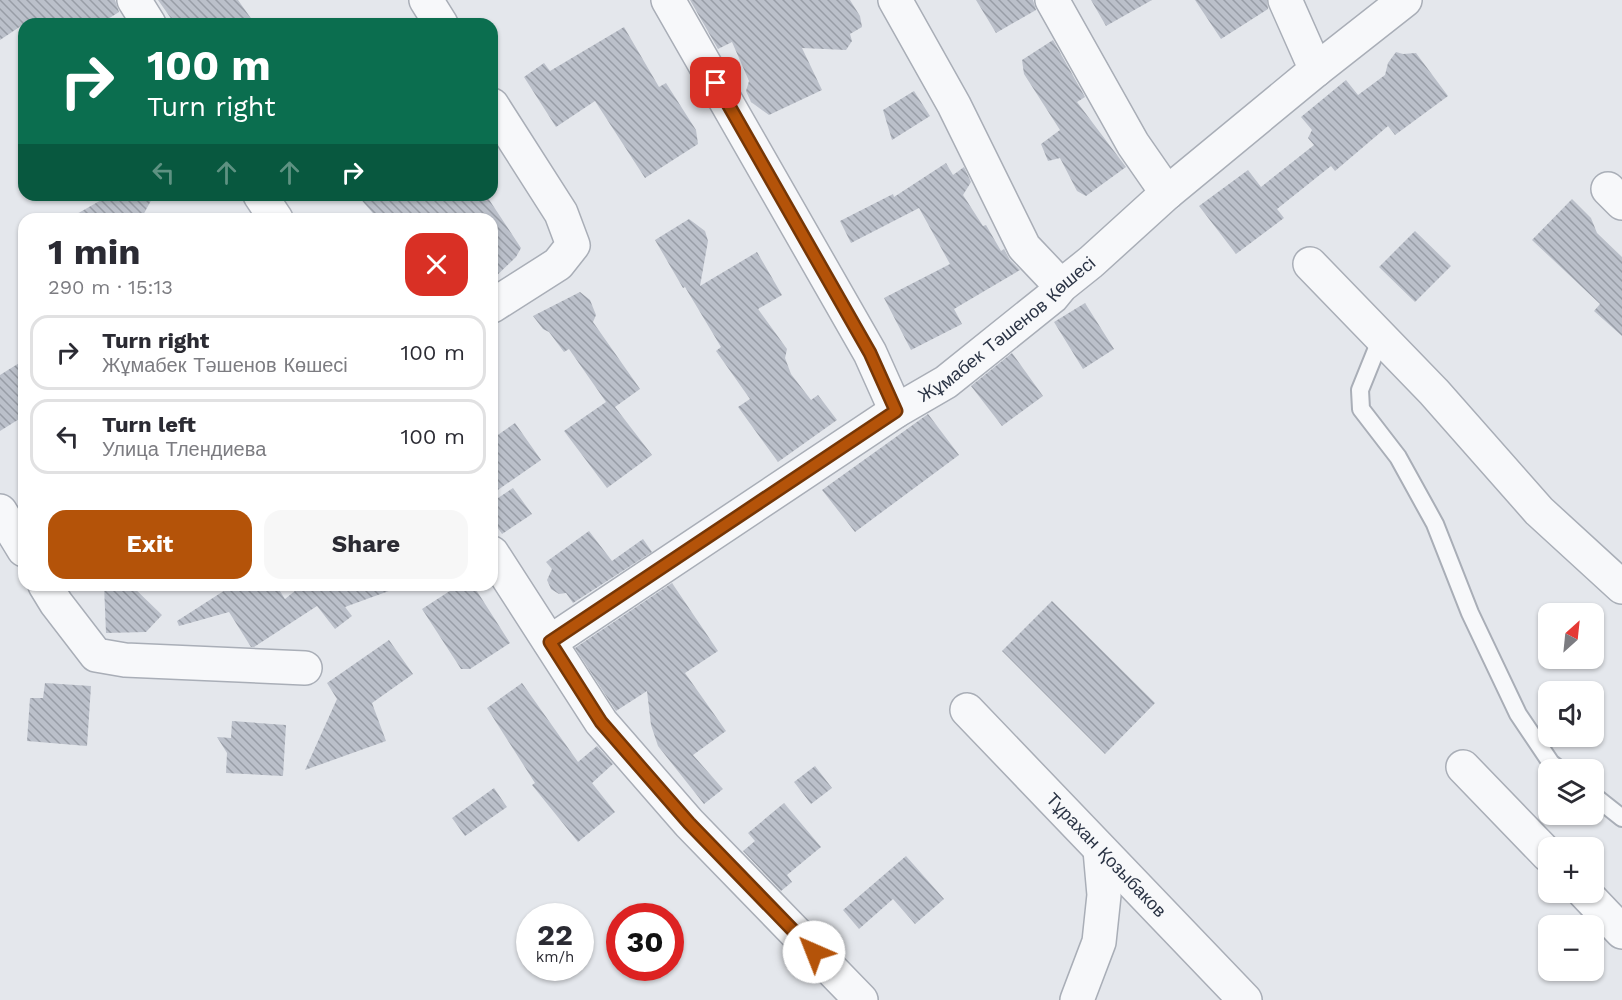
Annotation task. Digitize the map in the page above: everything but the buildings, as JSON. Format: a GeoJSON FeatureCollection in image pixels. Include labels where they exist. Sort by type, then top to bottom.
{"type":"FeatureCollection","features":[{"type":"Feature","properties":{"kind":"street"},"geometry":{"type":"LineString","coordinates":[[134,0],[145,18]]}},
{"type":"Feature","properties":{"kind":"street"},"geometry":{"type":"LineString","coordinates":[[426,0],[437,18]]}},
{"type":"Feature","properties":{"kind":"street"},"geometry":{"type":"LineString","coordinates":[[668,0],[870,353],[896,411]]}},
{"type":"Feature","properties":{"kind":"street"},"geometry":{"type":"LineString","coordinates":[[895,0],[954,105],[1024,247],[1061,286]]}},
{"type":"Feature","properties":{"kind":"street"},"geometry":{"type":"LineString","coordinates":[[1052,0],[1133,144],[1167,193]]}},
{"type":"Feature","properties":{"kind":"street"},"geometry":{"type":"LineString","coordinates":[[1285,0],[1316,70]]}},
{"type":"Feature","properties":{"kind":"street","name":"Жұмабек Тәшенов Көшесі"},"geometry":{"type":"LineString","coordinates":[[550,642],[896,411],[946,382],[1052,297],[1061,286],[1167,193],[1405,0]]}},
{"type":"Feature","properties":{"kind":"street"},"geometry":{"type":"LineString","coordinates":[[498,114],[561,213],[573,245],[558,264],[498,302]]}},
{"type":"Feature","properties":{"kind":"street"},"geometry":{"type":"LineString","coordinates":[[1310,264],[1434,392],[1539,511],[1622,586]]}},
{"type":"Feature","properties":{"kind":"street"},"geometry":{"type":"LineString","coordinates":[[0,511],[18,540]]}},
{"type":"Feature","properties":{"kind":"street"},"geometry":{"type":"LineString","coordinates":[[498,562],[601,722],[689,823],[861,1000]]}},
{"type":"Feature","properties":{"kind":"street"},"geometry":{"type":"LineString","coordinates":[[49,591],[96,655],[124,660],[306,668]]}},
{"type":"Feature","properties":{"kind":"street","name":"Тұрахан Қозыбаков"},"geometry":{"type":"LineString","coordinates":[[967,711],[1245,1000]]}},
{"type":"Feature","properties":{"kind":"street"},"geometry":{"type":"LineString","coordinates":[[1463,767],[1538,845]]}},
{"type":"Feature","properties":{"kind":"street"},"geometry":{"type":"LineString","coordinates":[[1077,1000],[1099,942],[1104,896],[1100,850]]}},
{"type":"Feature","properties":{"kind":"street"},"geometry":{"type":"LineString","coordinates":[[1594,903],[1622,932]]}},
{"type":"Feature","properties":{"kind":"lane"},"geometry":{"type":"LineString","coordinates":[[1381,338],[1360,390],[1361,409],[1398,458],[1434,524],[1470,613],[1518,714],[1549,759]]}},
{"type":"Feature","properties":{"kind":"lane"},"geometry":{"type":"LineString","coordinates":[[1604,804],[1622,818]]}},
{"type":"Feature","properties":{"kind":"route"},"geometry":{"type":"LineString","coordinates":[[716,83],[870,353],[896,411],[550,642],[601,722],[689,823],[814,952]]}}]}
